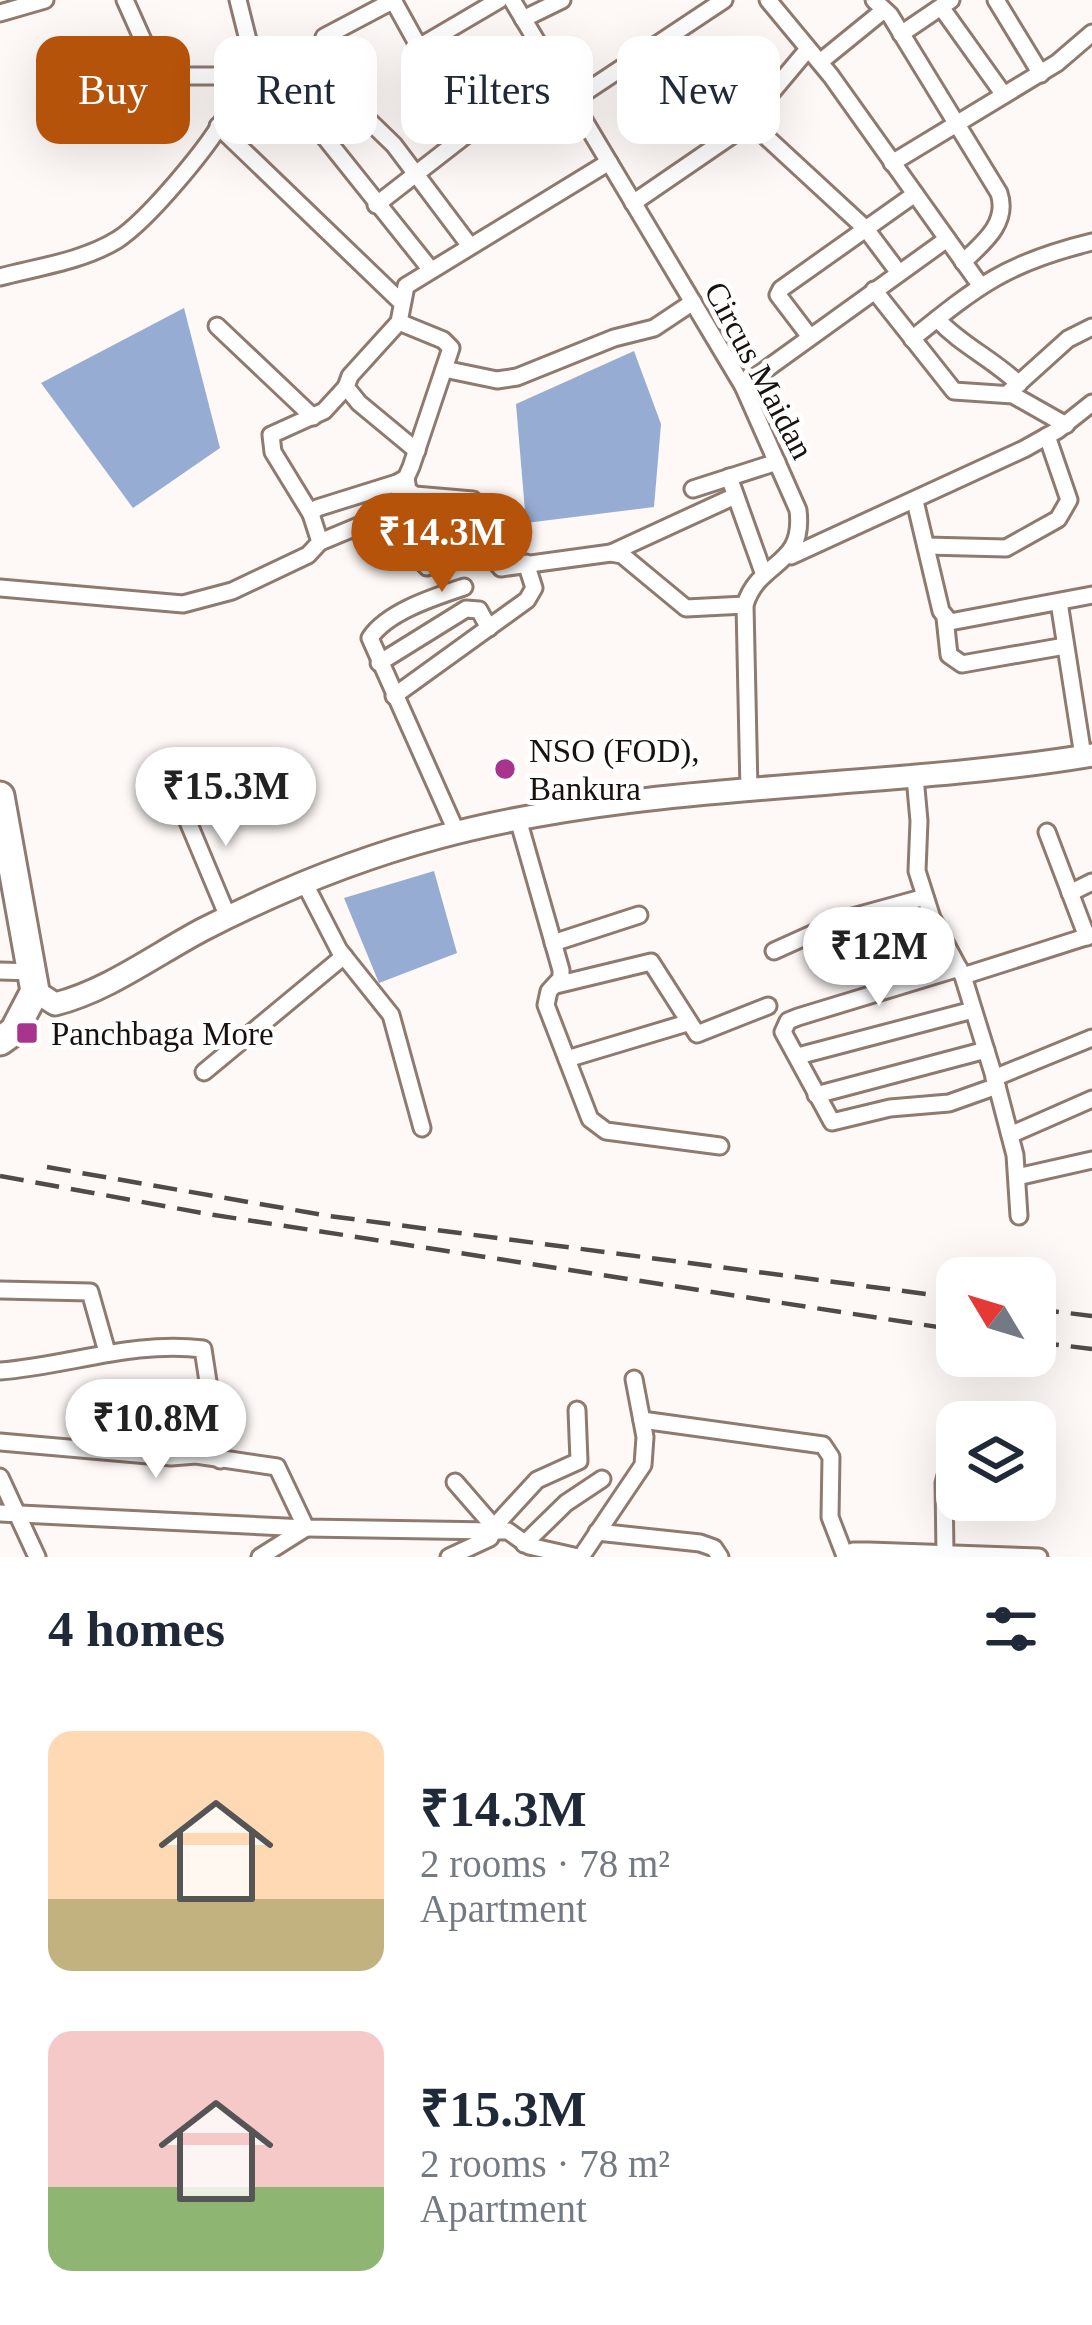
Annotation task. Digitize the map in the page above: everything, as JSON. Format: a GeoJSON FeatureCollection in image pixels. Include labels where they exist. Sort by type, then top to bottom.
{"type":"FeatureCollection","features":[{"type":"Feature","properties":{"kind":"highway"},"geometry":{"type":"LineString","coordinates":[[0,796],[35,981],[7,1036]]}},
{"type":"Feature","properties":{"kind":"street"},"geometry":{"type":"LineString","coordinates":[[0,13],[45,0]]}},
{"type":"Feature","properties":{"kind":"street"},"geometry":{"type":"LineString","coordinates":[[125,0],[160,72],[168,76],[214,75]]}},
{"type":"Feature","properties":{"kind":"street"},"geometry":{"type":"LineString","coordinates":[[238,0],[247,36]]}},
{"type":"Feature","properties":{"kind":"street"},"geometry":{"type":"LineString","coordinates":[[326,36],[393,0],[418,47],[499,0]]}},
{"type":"Feature","properties":{"kind":"street","name":"Circus Maidan"},"geometry":{"type":"LineString","coordinates":[[512,0],[533,36]]}},
{"type":"Feature","properties":{"kind":"street"},"geometry":{"type":"LineString","coordinates":[[523,19],[562,0]]}},
{"type":"Feature","properties":{"kind":"street"},"geometry":{"type":"LineString","coordinates":[[593,87],[724,0]]}},
{"type":"Feature","properties":{"kind":"street"},"geometry":{"type":"LineString","coordinates":[[768,0],[814,55],[980,285]]}},
{"type":"Feature","properties":{"kind":"street"},"geometry":{"type":"LineString","coordinates":[[996,0],[1041,74]]}},
{"type":"Feature","properties":{"kind":"street"},"geometry":{"type":"LineString","coordinates":[[901,34],[946,3],[1004,94]]}},
{"type":"Feature","properties":{"kind":"street"},"geometry":{"type":"LineString","coordinates":[[780,90],[814,55],[879,5],[1002,204],[994,230],[963,262]]}},
{"type":"Feature","properties":{"kind":"street"},"geometry":{"type":"LineString","coordinates":[[892,163],[1041,74],[1092,33]]}},
{"type":"Feature","properties":{"kind":"street"},"geometry":{"type":"LineString","coordinates":[[377,130],[417,173],[470,246]]}},
{"type":"Feature","properties":{"kind":"street"},"geometry":{"type":"LineString","coordinates":[[0,278],[94,252],[120,238],[142,219],[214,131]]}},
{"type":"Feature","properties":{"kind":"street","name":"Circus Maidan"},"geometry":{"type":"LineString","coordinates":[[593,137],[743,386],[798,510],[799,536],[788,558]]}},
{"type":"Feature","properties":{"kind":"street"},"geometry":{"type":"LineString","coordinates":[[237,144],[401,302]]}},
{"type":"Feature","properties":{"kind":"street"},"geometry":{"type":"LineString","coordinates":[[329,144],[431,270]]}},
{"type":"Feature","properties":{"kind":"street"},"geometry":{"type":"LineString","coordinates":[[376,205],[454,144]]}},
{"type":"Feature","properties":{"kind":"street"},"geometry":{"type":"LineString","coordinates":[[633,203],[721,144]]}},
{"type":"Feature","properties":{"kind":"street"},"geometry":{"type":"LineString","coordinates":[[774,144],[866,229],[898,273]]}},
{"type":"Feature","properties":{"kind":"street"},"geometry":{"type":"LineString","coordinates":[[320,542],[311,514],[269,443],[272,435],[313,418],[334,403],[350,376],[399,322],[406,286],[608,162]]}},
{"type":"Feature","properties":{"kind":"street"},"geometry":{"type":"LineString","coordinates":[[810,337],[778,295],[915,194]]}},
{"type":"Feature","properties":{"kind":"street"},"geometry":{"type":"LineString","coordinates":[[743,386],[947,239]]}},
{"type":"Feature","properties":{"kind":"street"},"geometry":{"type":"LineString","coordinates":[[912,339],[980,285],[1025,261],[1092,242]]}},
{"type":"Feature","properties":{"kind":"street"},"geometry":{"type":"LineString","coordinates":[[874,290],[954,391],[1013,389],[1068,339],[1092,327]]}},
{"type":"Feature","properties":{"kind":"street"},"geometry":{"type":"LineString","coordinates":[[444,370],[497,380],[517,377],[614,338],[654,328],[692,302]]}},
{"type":"Feature","properties":{"kind":"street"},"geometry":{"type":"LineString","coordinates":[[937,319],[956,338],[989,356],[1013,389],[1066,425]]}},
{"type":"Feature","properties":{"kind":"street"},"geometry":{"type":"LineString","coordinates":[[399,322],[451,348],[417,451],[402,481],[418,556],[427,567],[478,550],[485,550],[501,568],[611,553],[735,496]]}},
{"type":"Feature","properties":{"kind":"street"},"geometry":{"type":"LineString","coordinates":[[217,326],[313,418]]}},
{"type":"Feature","properties":{"kind":"street"},"geometry":{"type":"LineString","coordinates":[[346,387],[417,451]]}},
{"type":"Feature","properties":{"kind":"street"},"geometry":{"type":"LineString","coordinates":[[749,790],[746,605],[756,580],[788,558],[1047,436],[1092,403]]}},
{"type":"Feature","properties":{"kind":"street"},"geometry":{"type":"LineString","coordinates":[[926,546],[1006,548],[1058,519],[1069,500],[1047,436]]}},
{"type":"Feature","properties":{"kind":"street"},"geometry":{"type":"LineString","coordinates":[[693,489],[777,462]]}},
{"type":"Feature","properties":{"kind":"street"},"geometry":{"type":"LineString","coordinates":[[729,478],[764,575]]}},
{"type":"Feature","properties":{"kind":"street"},"geometry":{"type":"LineString","coordinates":[[311,514],[327,502],[402,481]]}},
{"type":"Feature","properties":{"kind":"street"},"geometry":{"type":"LineString","coordinates":[[402,481],[416,495],[473,500]]}},
{"type":"Feature","properties":{"kind":"street"},"geometry":{"type":"LineString","coordinates":[[915,501],[950,655],[962,664],[1065,646]]}},
{"type":"Feature","properties":{"kind":"street"},"geometry":{"type":"LineString","coordinates":[[0,588],[183,604],[232,591],[308,555],[320,542],[404,507]]}},
{"type":"Feature","properties":{"kind":"street"},"geometry":{"type":"LineString","coordinates":[[611,553],[633,563],[686,608],[746,605]]}},
{"type":"Feature","properties":{"kind":"street"},"geometry":{"type":"LineString","coordinates":[[394,696],[532,594],[526,563]]}},
{"type":"Feature","properties":{"kind":"street"},"geometry":{"type":"LineString","coordinates":[[457,833],[370,644],[373,632],[418,605],[464,587]]}},
{"type":"Feature","properties":{"kind":"street"},"geometry":{"type":"LineString","coordinates":[[945,618],[958,623],[1092,595]]}},
{"type":"Feature","properties":{"kind":"street"},"geometry":{"type":"LineString","coordinates":[[0,971],[35,981],[55,1004],[77,999],[228,916],[304,882],[380,854],[518,819],[1087,756],[1059,602]]}},
{"type":"Feature","properties":{"kind":"street"},"geometry":{"type":"LineString","coordinates":[[379,663],[466,609],[479,610],[489,628]]}},
{"type":"Feature","properties":{"kind":"street"},"geometry":{"type":"LineString","coordinates":[[914,777],[919,820],[917,871],[932,918],[962,972],[996,1082],[1018,1177],[1018,1216]]}},
{"type":"Feature","properties":{"kind":"street"},"geometry":{"type":"LineString","coordinates":[[228,916],[181,805],[188,798],[237,787]]}},
{"type":"Feature","properties":{"kind":"street"},"geometry":{"type":"LineString","coordinates":[[518,819],[561,970],[546,1005],[590,1119],[606,1131],[720,1146]]}},
{"type":"Feature","properties":{"kind":"street"},"geometry":{"type":"LineString","coordinates":[[1047,832],[1089,936],[788,1022],[783,1031],[826,1117],[840,1122],[890,1108],[949,1103],[1092,1039]]}},
{"type":"Feature","properties":{"kind":"street"},"geometry":{"type":"LineString","coordinates":[[304,882],[344,956],[391,1015],[422,1128]]}},
{"type":"Feature","properties":{"kind":"street"},"geometry":{"type":"LineString","coordinates":[[1070,893],[1092,882]]}},
{"type":"Feature","properties":{"kind":"street"},"geometry":{"type":"LineString","coordinates":[[774,950],[845,919],[925,897]]}},
{"type":"Feature","properties":{"kind":"street"},"geometry":{"type":"LineString","coordinates":[[553,943],[639,915]]}},
{"type":"Feature","properties":{"kind":"street"},"geometry":{"type":"LineString","coordinates":[[204,1072],[344,956]]}},
{"type":"Feature","properties":{"kind":"street"},"geometry":{"type":"LineString","coordinates":[[556,985],[651,962],[697,1034],[768,1006]]}},
{"type":"Feature","properties":{"kind":"street"},"geometry":{"type":"LineString","coordinates":[[798,1056],[973,1010]]}},
{"type":"Feature","properties":{"kind":"street"},"geometry":{"type":"LineString","coordinates":[[567,1059],[687,1023]]}},
{"type":"Feature","properties":{"kind":"street"},"geometry":{"type":"LineString","coordinates":[[816,1095],[986,1050]]}},
{"type":"Feature","properties":{"kind":"street"},"geometry":{"type":"LineString","coordinates":[[1010,1136],[1092,1099]]}},
{"type":"Feature","properties":{"kind":"street"},"geometry":{"type":"LineString","coordinates":[[1018,1177],[1092,1160]]}},
{"type":"Feature","properties":{"kind":"street"},"geometry":{"type":"LineString","coordinates":[[0,1290],[90,1292],[107,1352]]}},
{"type":"Feature","properties":{"kind":"street"},"geometry":{"type":"LineString","coordinates":[[0,1371],[49,1367],[107,1352],[203,1349],[220,1460]]}},
{"type":"Feature","properties":{"kind":"street"},"geometry":{"type":"LineString","coordinates":[[7,1513],[306,1528],[492,1529],[508,1531],[524,1544],[580,1557],[643,1465],[646,1454],[634,1379]]}},
{"type":"Feature","properties":{"kind":"street"},"geometry":{"type":"LineString","coordinates":[[449,1557],[478,1551],[537,1480],[579,1462],[577,1410]]}},
{"type":"Feature","properties":{"kind":"street"},"geometry":{"type":"LineString","coordinates":[[642,1420],[824,1445],[831,1456],[830,1517],[845,1557],[869,1550],[1039,1557]]}},
{"type":"Feature","properties":{"kind":"street"},"geometry":{"type":"LineString","coordinates":[[0,1442],[277,1467],[306,1528]]}},
{"type":"Feature","properties":{"kind":"street"},"geometry":{"type":"LineString","coordinates":[[0,1477],[7,1513],[37,1557]]}},
{"type":"Feature","properties":{"kind":"street"},"geometry":{"type":"LineString","coordinates":[[524,1544],[566,1503],[602,1479]]}},
{"type":"Feature","properties":{"kind":"street"},"geometry":{"type":"LineString","coordinates":[[455,1482],[492,1529]]}},
{"type":"Feature","properties":{"kind":"street"},"geometry":{"type":"LineString","coordinates":[[945,1521],[945,1553]]}},
{"type":"Feature","properties":{"kind":"street"},"geometry":{"type":"LineString","coordinates":[[260,1557],[306,1528]]}},
{"type":"Feature","properties":{"kind":"street"},"geometry":{"type":"LineString","coordinates":[[597,1532],[700,1543],[714,1548],[720,1557]]}},
{"type":"Feature","properties":{"kind":"water"},"geometry":{"type":"Polygon","coordinates":[[[184,308],[220,448],[133,508],[41,383],[184,308]]]}},
{"type":"Feature","properties":{"kind":"water"},"geometry":{"type":"Polygon","coordinates":[[[634,351],[661,424],[654,507],[526,523],[516,404],[634,351]]]}},
{"type":"Feature","properties":{"kind":"water"},"geometry":{"type":"Polygon","coordinates":[[[434,871],[457,953],[379,983],[344,898],[434,871]]]}},
{"type":"Feature","properties":{"kind":"railway"},"geometry":{"type":"LineString","coordinates":[[47,1167],[329,1216],[936,1295]]}},
{"type":"Feature","properties":{"kind":"railway"},"geometry":{"type":"LineString","coordinates":[[0,1176],[208,1214],[936,1327]]}},
{"type":"Feature","properties":{"kind":"railway"},"geometry":{"type":"LineString","coordinates":[[1056,1312],[1092,1316]]}},
{"type":"Feature","properties":{"kind":"railway"},"geometry":{"type":"LineString","coordinates":[[1056,1345],[1092,1349]]}},
{"type":"Feature","properties":{"kind":"place","name":"NSO (FOD), Bankura"},"geometry":{"type":"Point","coordinates":[505,769]}},
{"type":"Feature","properties":{"kind":"place","name":"Panchbaga More"},"geometry":{"type":"Point","coordinates":[27,1033]}}]}
